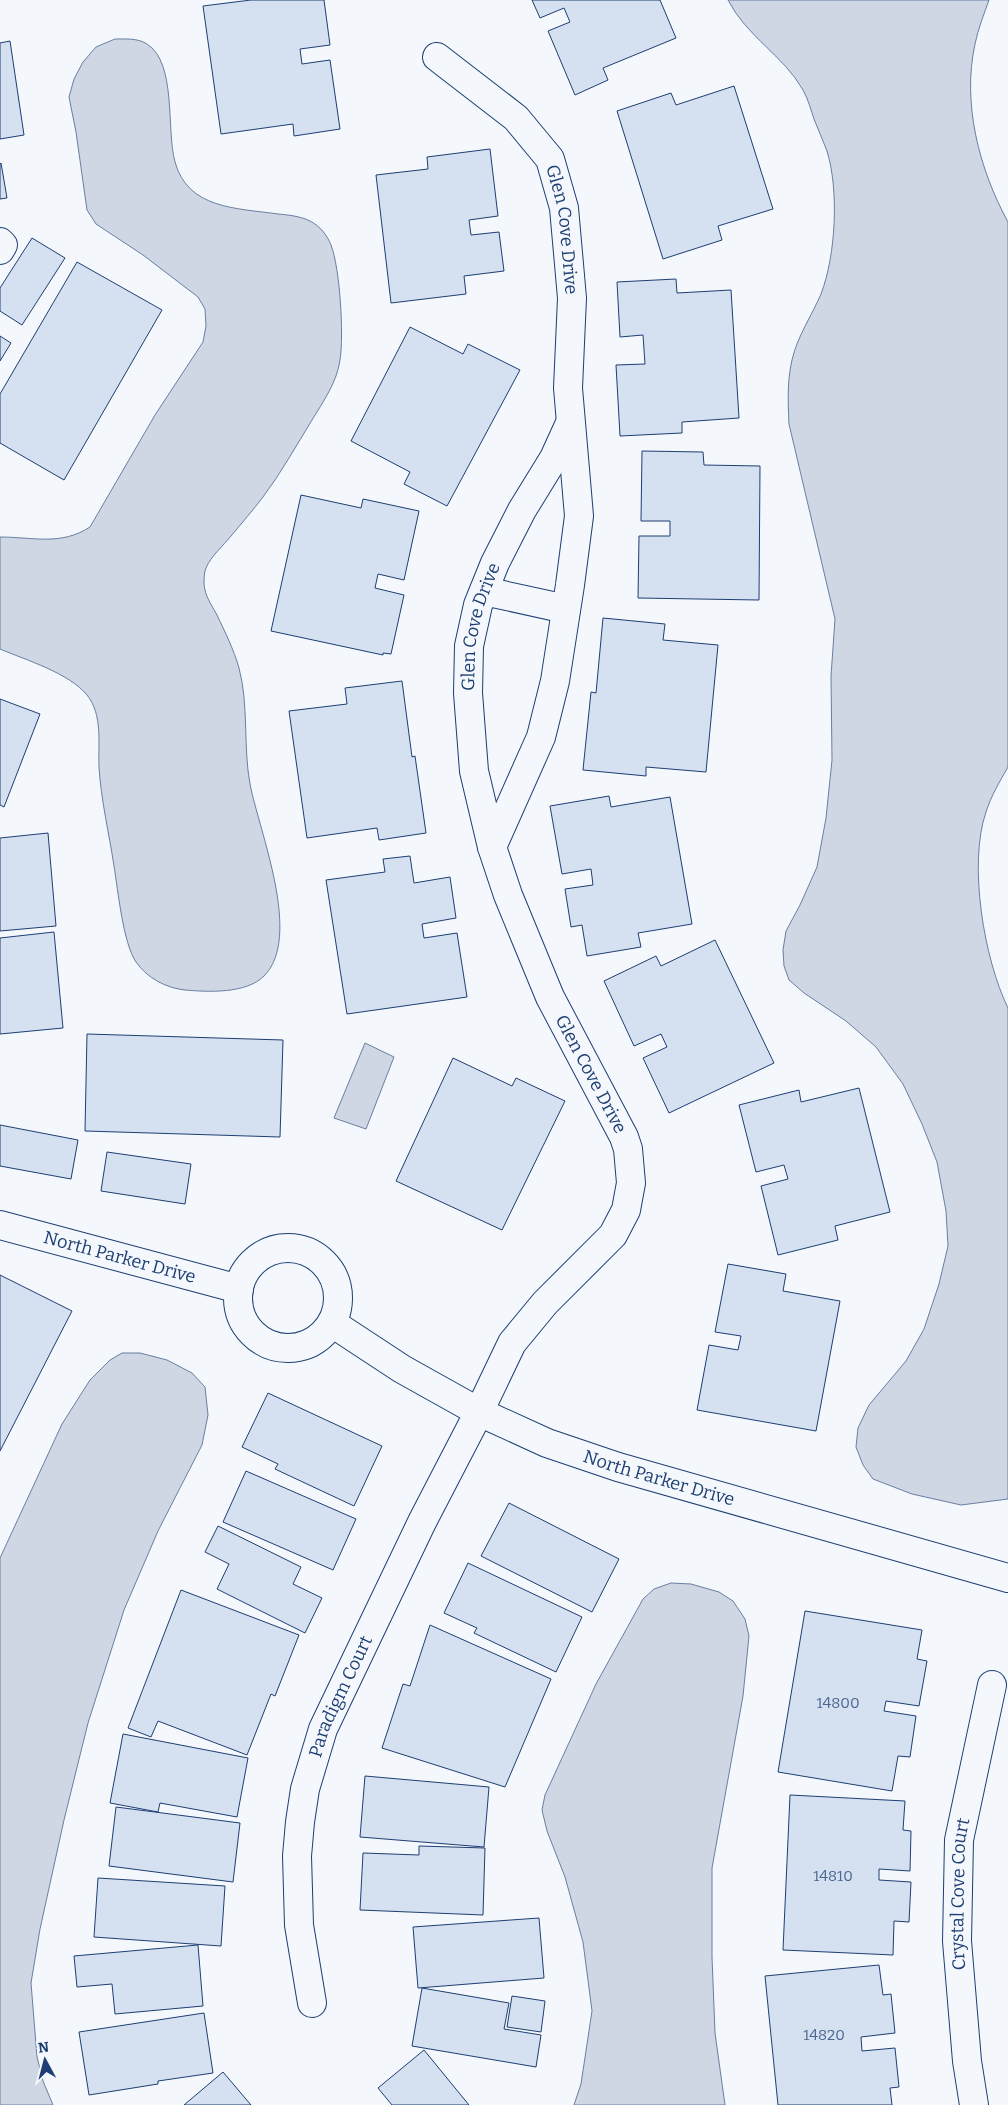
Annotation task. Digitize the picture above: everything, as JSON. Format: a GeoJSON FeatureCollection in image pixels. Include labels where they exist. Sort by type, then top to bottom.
{"type":"FeatureCollection","features":[{"type":"Feature","properties":{"kind":"street","name":"Glen Cove Drive"},"geometry":{"type":"LineString","coordinates":[[437,56],[516,118],[550,159],[564,208],[572,298],[568,388],[579,516],[566,609],[555,680],[541,737],[492,847]]}},
{"type":"Feature","properties":{"kind":"street"},"geometry":{"type":"LineString","coordinates":[[0,242],[3,245],[0,250]]}},
{"type":"Feature","properties":{"kind":"street","name":"Glen Cove Drive"},"geometry":{"type":"LineString","coordinates":[[480,1412],[512,1343],[545,1303],[613,1235],[626,1210],[632,1183],[628,1149],[624,1137],[550,997],[508,895],[492,847],[474,771],[468,693],[469,646],[478,605],[495,563],[522,510],[554,458],[570,423]]}},
{"type":"Feature","properties":{"kind":"street"},"geometry":{"type":"LineString","coordinates":[[484,591],[566,609]]}},
{"type":"Feature","properties":{"kind":"street","name":"North Parker Drive"},"geometry":{"type":"LineString","coordinates":[[0,1225],[239,1289]]}},
{"type":"Feature","properties":{"kind":"street"},"geometry":{"type":"LineString","coordinates":[[288,1248],[306,1251],[321,1260],[332,1273],[338,1289],[338,1306],[332,1322],[322,1335],[309,1343],[294,1348],[279,1346],[264,1341],[252,1332],[243,1319],[239,1304],[239,1289],[245,1273],[256,1259],[272,1251],[288,1248]]}},
{"type":"Feature","properties":{"kind":"street","name":"North Parker Drive"},"geometry":{"type":"LineString","coordinates":[[332,1322],[402,1369],[480,1412],[547,1443],[618,1467],[1008,1578]]}},
{"type":"Feature","properties":{"kind":"street","name":"Paradigm Court"},"geometry":{"type":"LineString","coordinates":[[312,2004],[299,1925],[297,1889],[300,1822],[311,1763],[323,1729],[422,1522],[480,1412]]}},
{"type":"Feature","properties":{"kind":"street","name":"Crystal Cove Court"},"geometry":{"type":"LineString","coordinates":[[974,2105],[967,2061],[957,1941],[959,1840],[992,1685]]}},
{"type":"Feature","properties":{"kind":"shaded area"},"geometry":{"type":"Polygon","coordinates":[[[728,0],[989,0],[975,44],[971,66],[971,89],[972,112],[981,158],[1008,222],[1008,767],[993,794],[986,812],[978,858],[981,911],[986,938],[999,988],[1008,1008],[1008,1499],[961,1505],[912,1494],[873,1479],[863,1465],[856,1447],[858,1428],[869,1405],[906,1361],[924,1329],[939,1284],[948,1246],[946,1211],[937,1162],[903,1084],[876,1047],[846,1021],[804,993],[789,980],[784,966],[783,950],[786,931],[817,867],[826,818],[832,760],[831,676],[835,619],[789,424],[788,400],[789,376],[794,351],[821,294],[830,261],[834,222],[833,184],[827,151],[803,90],[786,67],[745,24],[728,0]]]}},
{"type":"Feature","properties":{"kind":"shaded area"},"geometry":{"type":"Polygon","coordinates":[[[115,39],[132,39],[147,44],[156,53],[163,66],[169,98],[172,149],[181,177],[191,189],[202,198],[230,207],[294,216],[314,223],[323,231],[331,245],[339,285],[341,349],[333,384],[276,478],[255,507],[211,559],[204,574],[207,596],[229,641],[239,668],[244,697],[250,784],[269,855],[279,911],[280,936],[275,958],[264,976],[247,986],[226,991],[194,991],[171,987],[151,977],[136,962],[131,953],[122,916],[101,792],[98,720],[92,703],[79,687],[69,680],[46,668],[0,649],[0,537],[57,539],[79,533],[90,527],[155,415],[203,342],[206,326],[205,309],[198,297],[143,255],[96,224],[87,210],[69,97],[74,79],[83,62],[96,47],[115,39]]]}},
{"type":"Feature","properties":{"kind":"shaded area"},"geometry":{"type":"Polygon","coordinates":[[[365,1043],[394,1057],[366,1129],[334,1118],[365,1043]]]}},
{"type":"Feature","properties":{"kind":"shaded area"},"geometry":{"type":"Polygon","coordinates":[[[122,1353],[140,1353],[167,1360],[192,1373],[205,1387],[208,1415],[202,1445],[158,1531],[124,1610],[88,1723],[64,1820],[40,1929],[31,1983],[37,2057],[43,2081],[53,2105],[0,2105],[0,1558],[62,1424],[90,1380],[110,1360],[122,1353]]]}},
{"type":"Feature","properties":{"kind":"shaded area"},"geometry":{"type":"Polygon","coordinates":[[[671,1583],[691,1584],[719,1592],[733,1601],[745,1619],[749,1636],[743,1696],[712,1868],[712,1957],[715,2033],[725,2105],[574,2105],[581,2084],[592,2011],[583,1942],[565,1877],[547,1831],[542,1810],[545,1795],[596,1684],[643,1599],[654,1589],[671,1583]]]}},
{"type":"Feature","properties":{"kind":"building"},"geometry":{"type":"Polygon","coordinates":[[[251,0],[324,0],[330,45],[300,49],[302,64],[330,60],[340,129],[294,136],[293,124],[221,134],[203,6],[251,0]]]}},
{"type":"Feature","properties":{"kind":"building"},"geometry":{"type":"Polygon","coordinates":[[[532,0],[660,0],[676,38],[603,68],[608,80],[575,95],[548,31],[570,22],[564,8],[540,18],[532,0]]]}},
{"type":"Feature","properties":{"kind":"building"},"geometry":{"type":"Polygon","coordinates":[[[10,41],[24,135],[0,139],[0,43],[10,41]]]}},
{"type":"Feature","properties":{"kind":"building"},"geometry":{"type":"Polygon","coordinates":[[[734,86],[773,209],[718,226],[722,240],[663,259],[617,111],[671,93],[676,105],[734,86]]]}},
{"type":"Feature","properties":{"kind":"building"},"geometry":{"type":"Polygon","coordinates":[[[490,149],[498,216],[469,220],[471,235],[499,232],[504,271],[464,276],[466,294],[391,303],[376,175],[428,169],[427,157],[490,149]]]}},
{"type":"Feature","properties":{"kind":"building"},"geometry":{"type":"Polygon","coordinates":[[[0,164],[7,198],[0,199],[0,164]]]}},
{"type":"Feature","properties":{"kind":"building"},"geometry":{"type":"Polygon","coordinates":[[[32,238],[65,258],[22,325],[0,311],[0,288],[32,238]]]}},
{"type":"Feature","properties":{"kind":"building"},"geometry":{"type":"Polygon","coordinates":[[[77,262],[162,310],[64,480],[0,443],[0,394],[77,262]]]}},
{"type":"Feature","properties":{"kind":"building"},"geometry":{"type":"Polygon","coordinates":[[[676,279],[677,293],[731,290],[739,418],[682,422],[682,433],[620,436],[616,365],[645,364],[643,335],[620,337],[617,282],[676,279]]]}},
{"type":"Feature","properties":{"kind":"building"},"geometry":{"type":"Polygon","coordinates":[[[410,327],[463,354],[468,344],[520,370],[447,506],[404,484],[410,472],[351,441],[410,327]]]}},
{"type":"Feature","properties":{"kind":"building"},"geometry":{"type":"Polygon","coordinates":[[[0,336],[11,343],[0,361],[0,336]]]}},
{"type":"Feature","properties":{"kind":"building"},"geometry":{"type":"Polygon","coordinates":[[[642,451],[703,452],[704,465],[760,466],[759,600],[638,598],[639,536],[670,536],[670,521],[641,521],[642,451]]]}},
{"type":"Feature","properties":{"kind":"building"},"geometry":{"type":"Polygon","coordinates":[[[301,495],[361,508],[363,499],[419,511],[404,580],[378,574],[375,588],[404,595],[391,654],[383,653],[383,655],[271,631],[301,495]]]}},
{"type":"Feature","properties":{"kind":"building"},"geometry":{"type":"Polygon","coordinates":[[[603,618],[665,624],[663,640],[718,645],[706,772],[646,767],[646,776],[583,770],[591,692],[596,693],[603,618]]]}},
{"type":"Feature","properties":{"kind":"building"},"geometry":{"type":"Polygon","coordinates":[[[402,681],[412,757],[415,756],[426,833],[379,840],[377,828],[307,838],[289,711],[347,704],[345,688],[402,681]]]}},
{"type":"Feature","properties":{"kind":"building"},"geometry":{"type":"Polygon","coordinates":[[[0,699],[40,714],[4,807],[0,805],[0,699]]]}},
{"type":"Feature","properties":{"kind":"building"},"geometry":{"type":"Polygon","coordinates":[[[609,796],[611,807],[670,797],[692,924],[638,933],[641,947],[587,956],[582,925],[571,927],[565,889],[593,885],[591,869],[562,874],[550,806],[609,796]]]}},
{"type":"Feature","properties":{"kind":"building"},"geometry":{"type":"Polygon","coordinates":[[[48,833],[56,926],[0,931],[0,838],[48,833]]]}},
{"type":"Feature","properties":{"kind":"building"},"geometry":{"type":"Polygon","coordinates":[[[410,856],[414,883],[450,877],[456,918],[422,924],[424,938],[457,933],[467,997],[347,1014],[326,880],[385,872],[383,859],[410,856]]]}},
{"type":"Feature","properties":{"kind":"building"},"geometry":{"type":"Polygon","coordinates":[[[54,932],[63,1028],[0,1034],[0,938],[54,932]]]}},
{"type":"Feature","properties":{"kind":"building"},"geometry":{"type":"Polygon","coordinates":[[[715,940],[774,1063],[669,1113],[643,1058],[667,1047],[661,1034],[634,1046],[604,981],[656,956],[661,966],[715,940]]]}},
{"type":"Feature","properties":{"kind":"building"},"geometry":{"type":"Polygon","coordinates":[[[87,1034],[283,1040],[280,1137],[85,1131],[87,1034]]]}},
{"type":"Feature","properties":{"kind":"building"},"geometry":{"type":"Polygon","coordinates":[[[453,1058],[512,1086],[516,1078],[565,1101],[502,1230],[396,1181],[453,1058]]]}},
{"type":"Feature","properties":{"kind":"building"},"geometry":{"type":"Polygon","coordinates":[[[859,1088],[890,1212],[835,1226],[838,1240],[778,1255],[761,1186],[788,1179],[784,1165],[756,1172],[739,1105],[799,1090],[801,1102],[859,1088]]]}},
{"type":"Feature","properties":{"kind":"building"},"geometry":{"type":"Polygon","coordinates":[[[0,1125],[78,1140],[71,1179],[0,1166],[0,1125]]]}},
{"type":"Feature","properties":{"kind":"building"},"geometry":{"type":"Polygon","coordinates":[[[107,1152],[191,1164],[185,1204],[101,1191],[107,1152]]]}},
{"type":"Feature","properties":{"kind":"building"},"geometry":{"type":"Polygon","coordinates":[[[728,1264],[786,1274],[783,1291],[840,1301],[816,1431],[697,1410],[709,1345],[738,1350],[741,1336],[715,1332],[728,1264]]]}},
{"type":"Feature","properties":{"kind":"building"},"geometry":{"type":"Polygon","coordinates":[[[0,1275],[72,1311],[0,1451],[0,1275]]]}},
{"type":"Feature","properties":{"kind":"building"},"geometry":{"type":"Polygon","coordinates":[[[268,1393],[382,1446],[354,1506],[275,1469],[278,1464],[242,1447],[268,1393]]]}},
{"type":"Feature","properties":{"kind":"building"},"geometry":{"type":"Polygon","coordinates":[[[246,1471],[356,1519],[333,1570],[223,1522],[246,1471]]]}},
{"type":"Feature","properties":{"kind":"building"},"geometry":{"type":"Polygon","coordinates":[[[509,1503],[619,1559],[592,1612],[481,1556],[509,1503]]]}},
{"type":"Feature","properties":{"kind":"building"},"geometry":{"type":"Polygon","coordinates":[[[218,1526],[301,1567],[293,1584],[322,1598],[305,1633],[217,1589],[229,1564],[205,1552],[218,1526]]]}},
{"type":"Feature","properties":{"kind":"building"},"geometry":{"type":"Polygon","coordinates":[[[468,1563],[582,1617],[556,1672],[474,1633],[477,1628],[444,1613],[468,1563]]]}},
{"type":"Feature","properties":{"kind":"building"},"geometry":{"type":"Polygon","coordinates":[[[181,1590],[299,1635],[275,1696],[271,1694],[247,1755],[158,1721],[151,1737],[128,1728],[181,1590]]]}},
{"type":"Feature","properties":{"kind":"building"},"geometry":{"type":"Polygon","coordinates":[[[805,1611],[922,1630],[917,1659],[927,1661],[919,1706],[886,1701],[884,1711],[916,1716],[910,1757],[898,1756],[892,1791],[778,1772],[805,1611]]]}},
{"type":"Feature","properties":{"kind":"building"},"geometry":{"type":"Polygon","coordinates":[[[430,1625],[551,1679],[505,1787],[382,1748],[403,1684],[410,1686],[430,1625]]]}},
{"type":"Feature","properties":{"kind":"building"},"geometry":{"type":"Polygon","coordinates":[[[123,1734],[248,1758],[237,1817],[160,1803],[158,1812],[110,1803],[123,1734]]]}},
{"type":"Feature","properties":{"kind":"building"},"geometry":{"type":"Polygon","coordinates":[[[365,1776],[489,1787],[484,1847],[360,1837],[365,1776]]]}},
{"type":"Feature","properties":{"kind":"building"},"geometry":{"type":"Polygon","coordinates":[[[790,1795],[905,1801],[903,1830],[911,1831],[910,1871],[879,1869],[879,1880],[911,1882],[909,1922],[894,1921],[893,1955],[783,1950],[790,1795]]]}},
{"type":"Feature","properties":{"kind":"building"},"geometry":{"type":"Polygon","coordinates":[[[116,1807],[240,1823],[233,1882],[109,1866],[116,1807]]]}},
{"type":"Feature","properties":{"kind":"building"},"geometry":{"type":"Polygon","coordinates":[[[419,1846],[485,1848],[483,1915],[360,1910],[363,1853],[419,1855],[419,1846]]]}},
{"type":"Feature","properties":{"kind":"building"},"geometry":{"type":"Polygon","coordinates":[[[98,1878],[225,1886],[221,1946],[94,1937],[98,1878]]]}},
{"type":"Feature","properties":{"kind":"building"},"geometry":{"type":"Polygon","coordinates":[[[539,1918],[544,1978],[418,1988],[413,1927],[539,1918]]]}},
{"type":"Feature","properties":{"kind":"building"},"geometry":{"type":"Polygon","coordinates":[[[198,1945],[203,2006],[115,2014],[112,1984],[77,1987],[74,1956],[198,1945]]]}},
{"type":"Feature","properties":{"kind":"building"},"geometry":{"type":"Polygon","coordinates":[[[879,1965],[883,1995],[891,1994],[895,2033],[861,2037],[862,2051],[895,2048],[899,2087],[890,2088],[892,2105],[778,2105],[765,1976],[879,1965]]]}},
{"type":"Feature","properties":{"kind":"building"},"geometry":{"type":"Polygon","coordinates":[[[422,1988],[509,2003],[504,2029],[541,2035],[536,2067],[412,2046],[422,1988]]]}},
{"type":"Feature","properties":{"kind":"building"},"geometry":{"type":"Polygon","coordinates":[[[512,1996],[545,2001],[541,2032],[507,2027],[512,1996]]]}},
{"type":"Feature","properties":{"kind":"building"},"geometry":{"type":"Polygon","coordinates":[[[204,2013],[213,2073],[158,2081],[158,2084],[89,2095],[79,2032],[204,2013]]]}},
{"type":"Feature","properties":{"kind":"building"},"geometry":{"type":"Polygon","coordinates":[[[424,2050],[469,2105],[392,2105],[378,2088],[424,2050]]]}},
{"type":"Feature","properties":{"kind":"building"},"geometry":{"type":"Polygon","coordinates":[[[223,2072],[251,2105],[184,2105],[223,2072]]]}}]}
